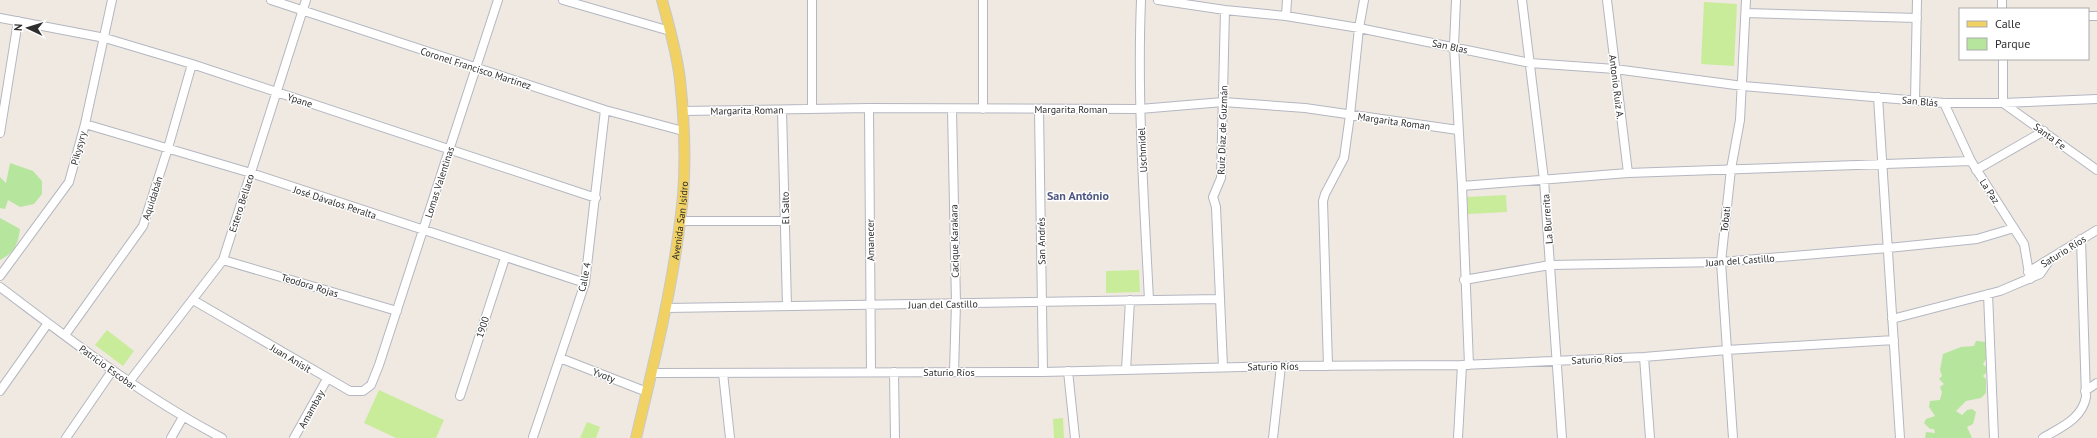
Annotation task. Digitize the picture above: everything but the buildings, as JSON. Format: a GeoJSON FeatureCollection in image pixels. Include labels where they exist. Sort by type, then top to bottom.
{"type":"FeatureCollection","features":[{"type":"Feature","properties":{"kind":"main road","name":"Avenida San Isidro"},"geometry":{"type":"LineString","coordinates":[[636,438],[666,308],[680,221],[684,180],[683,112],[680,78],[662,0]]}},
{"type":"Feature","properties":{"kind":"street","name":"Pikysyry"},"geometry":{"type":"LineString","coordinates":[[0,276],[67,185],[85,124],[105,38],[112,0]]}},
{"type":"Feature","properties":{"kind":"street","name":"Coronel Francisco Martínez"},"geometry":{"type":"LineString","coordinates":[[271,0],[476,69],[605,110],[683,131]]}},
{"type":"Feature","properties":{"kind":"street","name":"Estero Bellaco"},"geometry":{"type":"LineString","coordinates":[[129,382],[223,260],[306,0]]}},
{"type":"Feature","properties":{"kind":"street","name":"Lomas Valentinas"},"geometry":{"type":"LineString","coordinates":[[379,365],[498,0]]}},
{"type":"Feature","properties":{"kind":"street"},"geometry":{"type":"LineString","coordinates":[[563,0],[670,31]]}},
{"type":"Feature","properties":{"kind":"street"},"geometry":{"type":"LineString","coordinates":[[812,0],[812,109]]}},
{"type":"Feature","properties":{"kind":"street"},"geometry":{"type":"LineString","coordinates":[[982,109],[983,0]]}},
{"type":"Feature","properties":{"kind":"street","name":"Uschmidel"},"geometry":{"type":"LineString","coordinates":[[1141,0],[1138,57],[1149,300]]}},
{"type":"Feature","properties":{"kind":"street","name":"San Blas"},"geometry":{"type":"LineString","coordinates":[[1158,0],[1225,10],[1286,16],[1359,28],[1454,46],[1530,63],[1615,69],[1743,86]]}},
{"type":"Feature","properties":{"kind":"street"},"geometry":{"type":"LineString","coordinates":[[1286,16],[1287,0]]}},
{"type":"Feature","properties":{"kind":"street"},"geometry":{"type":"LineString","coordinates":[[1328,366],[1323,201],[1325,194],[1344,158],[1359,28],[1364,0]]}},
{"type":"Feature","properties":{"kind":"street"},"geometry":{"type":"LineString","coordinates":[[1456,0],[1454,46],[1462,186],[1466,365],[1458,438]]}},
{"type":"Feature","properties":{"kind":"street","name":"La Burrerita"},"geometry":{"type":"LineString","coordinates":[[1522,0],[1544,180],[1562,438]]}},
{"type":"Feature","properties":{"kind":"street","name":"Antonio Ruiz A."},"geometry":{"type":"LineString","coordinates":[[1607,0],[1628,173]]}},
{"type":"Feature","properties":{"kind":"street","name":"Tobati"},"geometry":{"type":"LineString","coordinates":[[1733,438],[1721,262],[1731,169],[1740,120],[1743,86],[1746,0]]}},
{"type":"Feature","properties":{"kind":"street"},"geometry":{"type":"LineString","coordinates":[[1916,101],[1917,0]]}},
{"type":"Feature","properties":{"kind":"street","name":"Ruíz Díaz de Guzmán"},"geometry":{"type":"LineString","coordinates":[[1223,367],[1216,207],[1213,197],[1221,178],[1225,10]]}},
{"type":"Feature","properties":{"kind":"street"},"geometry":{"type":"LineString","coordinates":[[1746,13],[1917,18]]}},
{"type":"Feature","properties":{"kind":"street","name":"Ypane"},"geometry":{"type":"LineString","coordinates":[[0,18],[105,38],[192,64],[596,198]]}},
{"type":"Feature","properties":{"kind":"street"},"geometry":{"type":"LineString","coordinates":[[0,133],[18,21]]}},
{"type":"Feature","properties":{"kind":"street"},"geometry":{"type":"LineString","coordinates":[[2003,60],[2003,103]]}},
{"type":"Feature","properties":{"kind":"street","name":"Aquidabán"},"geometry":{"type":"LineString","coordinates":[[65,335],[143,226],[168,148],[192,64]]}},
{"type":"Feature","properties":{"kind":"street","name":"San Blás"},"geometry":{"type":"LineString","coordinates":[[1743,86],[1944,103],[2003,103],[2097,99]]}},
{"type":"Feature","properties":{"kind":"street"},"geometry":{"type":"LineString","coordinates":[[1878,97],[1900,438]]}},
{"type":"Feature","properties":{"kind":"street","name":"Margarita Roman"},"geometry":{"type":"LineString","coordinates":[[683,112],[869,108],[1039,110],[1140,109],[1223,102],[1305,108],[1458,130]]}},
{"type":"Feature","properties":{"kind":"street","name":"La Paz"},"geometry":{"type":"LineString","coordinates":[[1944,103],[1976,170],[2024,244],[2029,275]]}},
{"type":"Feature","properties":{"kind":"street","name":"Santa Fe"},"geometry":{"type":"LineString","coordinates":[[2003,103],[2097,170]]}},
{"type":"Feature","properties":{"kind":"street","name":"Amanecer"},"geometry":{"type":"LineString","coordinates":[[869,108],[871,372]]}},
{"type":"Feature","properties":{"kind":"street","name":"Cacique Karakara"},"geometry":{"type":"LineString","coordinates":[[952,109],[956,303],[954,372]]}},
{"type":"Feature","properties":{"kind":"street","name":"Calle 4"},"geometry":{"type":"LineString","coordinates":[[533,437],[585,283],[605,110]]}},
{"type":"Feature","properties":{"kind":"street","name":"El Salto"},"geometry":{"type":"LineString","coordinates":[[782,110],[787,306]]}},
{"type":"Feature","properties":{"kind":"street","name":"San Andrés"},"geometry":{"type":"LineString","coordinates":[[1039,110],[1043,372]]}},
{"type":"Feature","properties":{"kind":"street","name":"José Dávalos Peralta"},"geometry":{"type":"LineString","coordinates":[[85,124],[251,174],[585,283]]}},
{"type":"Feature","properties":{"kind":"street"},"geometry":{"type":"LineString","coordinates":[[1976,170],[2044,131]]}},
{"type":"Feature","properties":{"kind":"street"},"geometry":{"type":"LineString","coordinates":[[1462,186],[1628,173],[1971,161]]}},
{"type":"Feature","properties":{"kind":"street"},"geometry":{"type":"LineString","coordinates":[[680,221],[785,221]]}},
{"type":"Feature","properties":{"kind":"street","name":"Juan del Castillo"},"geometry":{"type":"LineString","coordinates":[[1464,280],[1550,266],[1721,262],[1888,248],[1977,239],[2014,228]]}},
{"type":"Feature","properties":{"kind":"street","name":"Saturio Ríos"},"geometry":{"type":"LineString","coordinates":[[1892,319],[1988,294],[2029,275],[2081,239],[2097,230]]}},
{"type":"Feature","properties":{"kind":"street"},"geometry":{"type":"LineString","coordinates":[[2043,438],[2078,416],[2084,407],[2086,397],[2081,239]]}},
{"type":"Feature","properties":{"kind":"street","name":"1900"},"geometry":{"type":"LineString","coordinates":[[460,396],[505,258]]}},
{"type":"Feature","properties":{"kind":"street","name":"Teodora Rojas"},"geometry":{"type":"LineString","coordinates":[[223,260],[397,311]]}},
{"type":"Feature","properties":{"kind":"street","name":"Patricio Escobar"},"geometry":{"type":"LineString","coordinates":[[0,287],[112,371],[183,417],[222,438]]}},
{"type":"Feature","properties":{"kind":"street"},"geometry":{"type":"LineString","coordinates":[[1988,294],[1994,438]]}},
{"type":"Feature","properties":{"kind":"street","name":"Juan del Castillo"},"geometry":{"type":"LineString","coordinates":[[666,308],[1220,299]]}},
{"type":"Feature","properties":{"kind":"street","name":"Juan Anisit"},"geometry":{"type":"LineString","coordinates":[[193,300],[327,380],[350,391],[363,391],[371,385],[379,365]]}},
{"type":"Feature","properties":{"kind":"street"},"geometry":{"type":"LineString","coordinates":[[1126,370],[1130,300]]}},
{"type":"Feature","properties":{"kind":"street"},"geometry":{"type":"LineString","coordinates":[[0,391],[48,323]]}},
{"type":"Feature","properties":{"kind":"street","name":"Saturio Ríos"},"geometry":{"type":"LineString","coordinates":[[652,373],[1043,372],[1068,370],[1281,366],[1466,365],[1644,357],[1727,350],[1894,340]]}},
{"type":"Feature","properties":{"kind":"street"},"geometry":{"type":"LineString","coordinates":[[1644,357],[1650,438]]}},
{"type":"Feature","properties":{"kind":"street","name":"Yvoty"},"geometry":{"type":"LineString","coordinates":[[560,358],[647,392]]}},
{"type":"Feature","properties":{"kind":"street"},"geometry":{"type":"LineString","coordinates":[[1273,438],[1281,366]]}},
{"type":"Feature","properties":{"kind":"street"},"geometry":{"type":"LineString","coordinates":[[1068,370],[1075,438]]}},
{"type":"Feature","properties":{"kind":"street"},"geometry":{"type":"LineString","coordinates":[[66,438],[112,371]]}},
{"type":"Feature","properties":{"kind":"street"},"geometry":{"type":"LineString","coordinates":[[894,372],[895,438]]}},
{"type":"Feature","properties":{"kind":"street"},"geometry":{"type":"LineString","coordinates":[[723,373],[730,438]]}},
{"type":"Feature","properties":{"kind":"street","name":"Amambay"},"geometry":{"type":"LineString","coordinates":[[294,438],[327,380]]}},
{"type":"Feature","properties":{"kind":"street"},"geometry":{"type":"LineString","coordinates":[[2085,390],[2097,383]]}},
{"type":"Feature","properties":{"kind":"street"},"geometry":{"type":"LineString","coordinates":[[171,438],[183,417]]}},
{"type":"Feature","properties":{"kind":"green space"},"geometry":{"type":"Polygon","coordinates":[[[1704,2],[1737,4],[1734,66],[1701,64],[1704,2]]]}},
{"type":"Feature","properties":{"kind":"green space"},"geometry":{"type":"Polygon","coordinates":[[[10,163],[33,171],[42,181],[42,194],[34,204],[20,207],[8,200],[5,209],[0,208],[0,177],[6,183],[10,163]]]}},
{"type":"Feature","properties":{"kind":"green space"},"geometry":{"type":"Polygon","coordinates":[[[1506,195],[1507,212],[1468,214],[1467,197],[1506,195]]]}},
{"type":"Feature","properties":{"kind":"green space"},"geometry":{"type":"Polygon","coordinates":[[[0,218],[20,229],[18,240],[14,248],[9,254],[0,260],[0,218]]]}},
{"type":"Feature","properties":{"kind":"green space"},"geometry":{"type":"Polygon","coordinates":[[[1139,270],[1140,292],[1106,293],[1106,271],[1139,270]]]}},
{"type":"Feature","properties":{"kind":"green space"},"geometry":{"type":"Polygon","coordinates":[[[107,330],[134,351],[123,366],[95,345],[107,330]]]}},
{"type":"Feature","properties":{"kind":"green space"},"geometry":{"type":"Polygon","coordinates":[[[1976,341],[1986,342],[1985,347],[1988,356],[1983,364],[1986,367],[1986,373],[1983,376],[1986,379],[1986,393],[1981,398],[1966,401],[1956,411],[1962,415],[1967,410],[1972,409],[1976,412],[1973,424],[1967,427],[1972,438],[1925,438],[1926,432],[1935,433],[1934,429],[1930,429],[1924,423],[1926,419],[1935,416],[1929,407],[1930,401],[1940,400],[1942,392],[1940,387],[1944,384],[1939,379],[1942,376],[1940,370],[1943,354],[1961,347],[1974,346],[1976,341]]]}},
{"type":"Feature","properties":{"kind":"green space"},"geometry":{"type":"Polygon","coordinates":[[[379,390],[444,420],[436,438],[396,438],[364,423],[379,390]]]}},
{"type":"Feature","properties":{"kind":"green space"},"geometry":{"type":"Polygon","coordinates":[[[1063,418],[1064,438],[1054,438],[1053,419],[1063,418]]]}},
{"type":"Feature","properties":{"kind":"green space"},"geometry":{"type":"Polygon","coordinates":[[[587,422],[600,427],[596,438],[580,438],[587,422]]]}},
{"type":"Feature","properties":{"kind":"district","name":"San António"},"geometry":{"type":"Point","coordinates":[1078,196]}}]}
